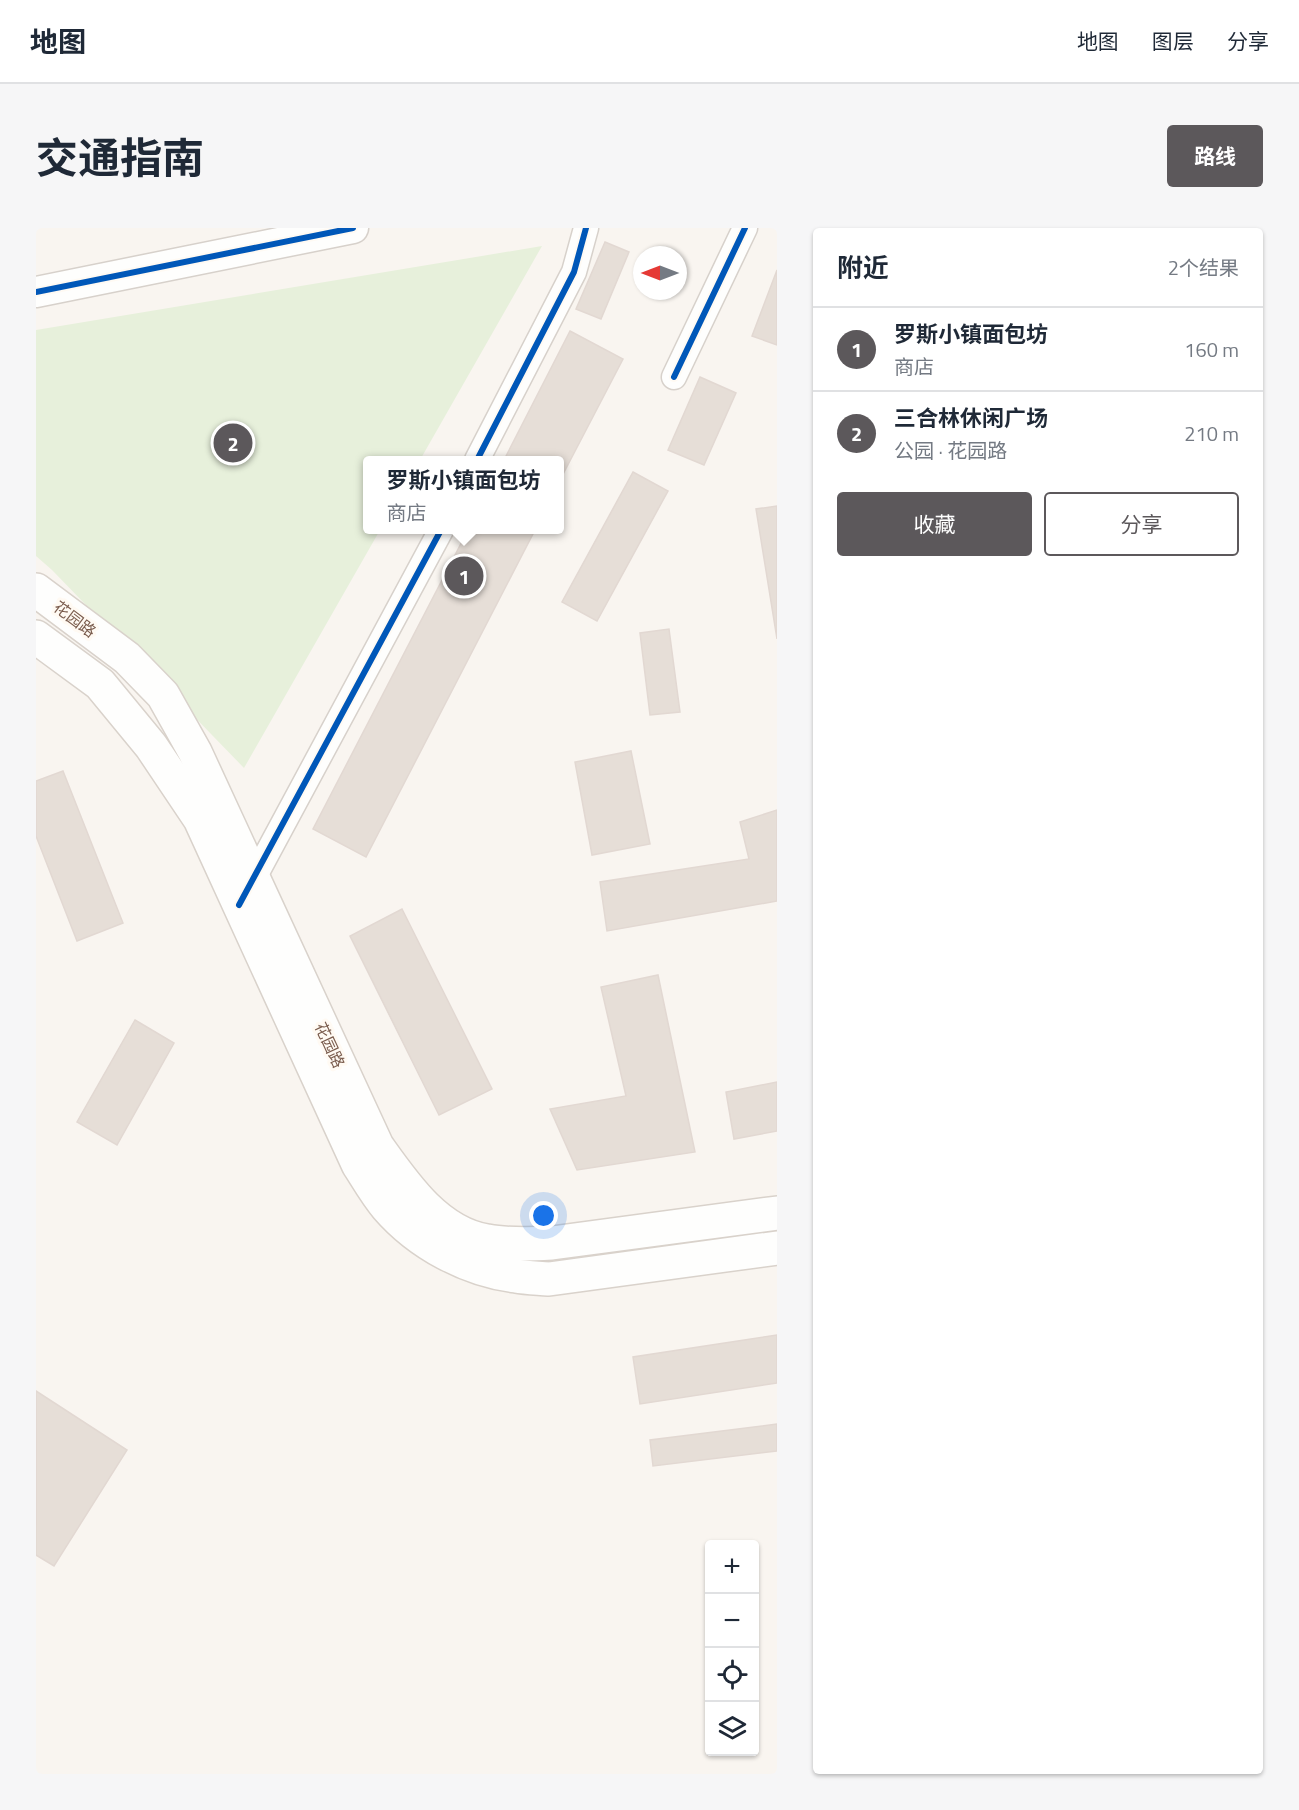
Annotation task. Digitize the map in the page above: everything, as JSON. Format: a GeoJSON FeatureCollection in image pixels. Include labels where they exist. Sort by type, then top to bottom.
{"type":"FeatureCollection","features":[{"type":"Feature","properties":{"kind":"main road","name":"花园路"},"geometry":{"type":"LineString","coordinates":[[36,590],[127,658],[163,695],[195,752],[246,892],[358,1164],[387,1207],[412,1231],[442,1252],[476,1267],[515,1276],[549,1279],[777,1248]]}},
{"type":"Feature","properties":{"kind":"main road","name":"花园路"},"geometry":{"type":"LineString","coordinates":[[36,637],[100,684],[151,746],[246,892],[377,1146],[402,1182],[448,1226],[486,1241],[529,1244],[552,1243],[777,1213]]}},
{"type":"Feature","properties":{"kind":"street"},"geometry":{"type":"LineString","coordinates":[[36,292],[353,228]]}},
{"type":"Feature","properties":{"kind":"street"},"geometry":{"type":"LineString","coordinates":[[479,456],[574,272],[586,228]]}},
{"type":"Feature","properties":{"kind":"street"},"geometry":{"type":"LineString","coordinates":[[674,377],[745,228]]}},
{"type":"Feature","properties":{"kind":"street"},"geometry":{"type":"LineString","coordinates":[[246,892],[439,534]]}},
{"type":"Feature","properties":{"kind":"green space"},"geometry":{"type":"Polygon","coordinates":[[[542,246],[422,456],[363,456],[363,534],[378,534],[244,768],[36,556],[36,330],[542,246]]]}},
{"type":"Feature","properties":{"kind":"building"},"geometry":{"type":"Polygon","coordinates":[[[605,242],[629,252],[601,319],[576,309],[605,242]]]}},
{"type":"Feature","properties":{"kind":"building"},"geometry":{"type":"Polygon","coordinates":[[[777,270],[777,345],[752,336],[777,270]]]}},
{"type":"Feature","properties":{"kind":"building"},"geometry":{"type":"Polygon","coordinates":[[[570,331],[623,359],[564,472],[564,456],[506,456],[570,331]]]}},
{"type":"Feature","properties":{"kind":"building"},"geometry":{"type":"Polygon","coordinates":[[[700,377],[736,393],[704,465],[668,450],[700,377]]]}},
{"type":"Feature","properties":{"kind":"building"},"geometry":{"type":"Polygon","coordinates":[[[633,472],[668,491],[597,621],[562,602],[633,472]]]}},
{"type":"Feature","properties":{"kind":"building"},"geometry":{"type":"Polygon","coordinates":[[[777,506],[777,639],[756,509],[777,506]]]}},
{"type":"Feature","properties":{"kind":"building"},"geometry":{"type":"Polygon","coordinates":[[[466,534],[533,534],[366,857],[313,829],[466,534]]]}},
{"type":"Feature","properties":{"kind":"building"},"geometry":{"type":"Polygon","coordinates":[[[669,629],[680,712],[650,715],[640,633],[669,629]]]}},
{"type":"Feature","properties":{"kind":"building"},"geometry":{"type":"Polygon","coordinates":[[[631,751],[650,844],[592,855],[575,762],[631,751]]]}},
{"type":"Feature","properties":{"kind":"building"},"geometry":{"type":"Polygon","coordinates":[[[63,771],[123,923],[77,941],[36,836],[36,781],[63,771]]]}},
{"type":"Feature","properties":{"kind":"building"},"geometry":{"type":"Polygon","coordinates":[[[777,810],[777,901],[607,931],[600,882],[749,859],[740,822],[777,810]]]}},
{"type":"Feature","properties":{"kind":"building"},"geometry":{"type":"Polygon","coordinates":[[[402,909],[492,1089],[439,1115],[350,936],[402,909]]]}},
{"type":"Feature","properties":{"kind":"building"},"geometry":{"type":"Polygon","coordinates":[[[658,975],[695,1152],[577,1170],[550,1109],[626,1096],[601,987],[658,975]]]}},
{"type":"Feature","properties":{"kind":"building"},"geometry":{"type":"Polygon","coordinates":[[[135,1020],[174,1043],[117,1145],[77,1122],[135,1020]]]}},
{"type":"Feature","properties":{"kind":"building"},"geometry":{"type":"Polygon","coordinates":[[[777,1082],[777,1131],[734,1139],[726,1092],[777,1082]]]}},
{"type":"Feature","properties":{"kind":"building"},"geometry":{"type":"Polygon","coordinates":[[[777,1335],[777,1383],[640,1404],[633,1357],[777,1335]]]}},
{"type":"Feature","properties":{"kind":"building"},"geometry":{"type":"Polygon","coordinates":[[[36,1391],[127,1450],[54,1566],[36,1555],[36,1391]]]}},
{"type":"Feature","properties":{"kind":"building"},"geometry":{"type":"Polygon","coordinates":[[[777,1424],[777,1451],[653,1466],[650,1440],[777,1424]]]}},
{"type":"Feature","properties":{"kind":"cycle path"},"geometry":{"type":"LineString","coordinates":[[36,292],[353,228]]}},
{"type":"Feature","properties":{"kind":"cycle path"},"geometry":{"type":"LineString","coordinates":[[479,456],[574,272],[586,228]]}},
{"type":"Feature","properties":{"kind":"cycle path"},"geometry":{"type":"LineString","coordinates":[[674,377],[745,228]]}},
{"type":"Feature","properties":{"kind":"cycle path"},"geometry":{"type":"LineString","coordinates":[[239,905],[439,534]]}},
{"type":"Feature","properties":{"kind":"place","name":"三合林休闲广场"},"geometry":{"type":"Point","coordinates":[233,443]}},
{"type":"Feature","properties":{"kind":"place","name":"罗斯小镇面包坊"},"geometry":{"type":"Point","coordinates":[464,576]}}]}
